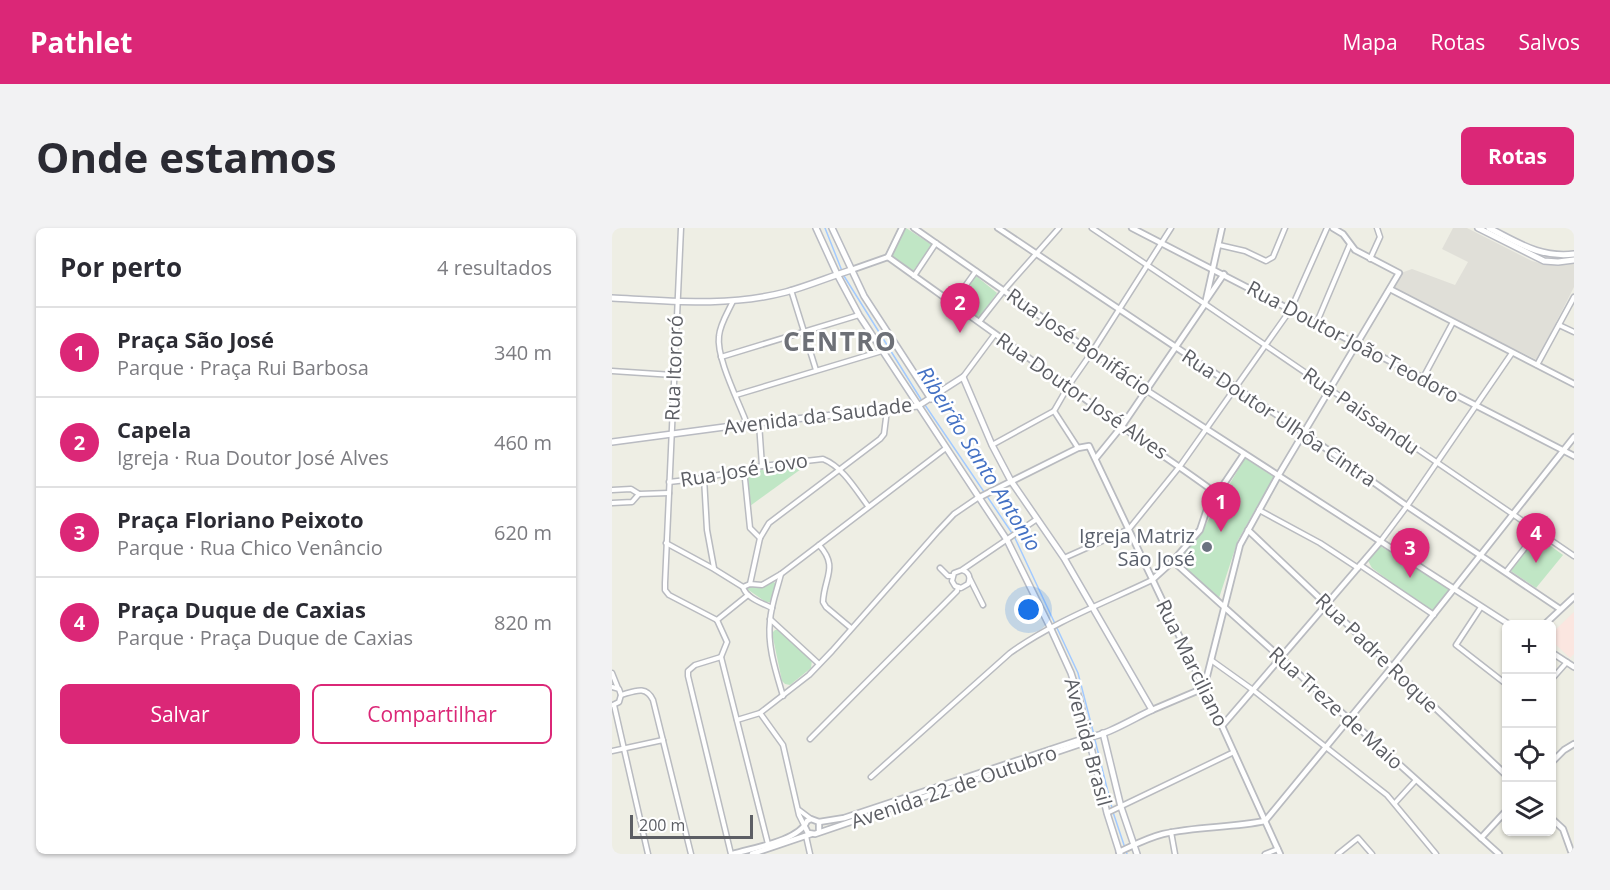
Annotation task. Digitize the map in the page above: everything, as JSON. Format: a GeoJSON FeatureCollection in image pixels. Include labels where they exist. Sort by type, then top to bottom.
{"type":"FeatureCollection","features":[{"type":"Feature","properties":{"kind":"main road","name":"Avenida Brasil"},"geometry":{"type":"LineString","coordinates":[[816,228],[859,315],[882,351],[925,403]]}},
{"type":"Feature","properties":{"kind":"main road","name":"Avenida Brasil"},"geometry":{"type":"LineString","coordinates":[[832,228],[849,270],[925,403],[946,448],[1009,539],[1052,627],[1071,673],[1132,846],[1137,854]]}},
{"type":"Feature","properties":{"kind":"main road"},"geometry":{"type":"LineString","coordinates":[[1478,228],[1544,261],[1574,260]]}},
{"type":"Feature","properties":{"kind":"main road"},"geometry":{"type":"LineString","coordinates":[[1489,228],[1535,252],[1559,256],[1574,254]]}},
{"type":"Feature","properties":{"kind":"main road"},"geometry":{"type":"LineString","coordinates":[[612,298],[677,302],[733,301],[791,290],[849,270]]}},
{"type":"Feature","properties":{"kind":"main road"},"geometry":{"type":"LineString","coordinates":[[963,377],[1011,481],[1064,558],[1152,710],[1094,737]]}},
{"type":"Feature","properties":{"kind":"main road","name":"Avenida da Saudade"},"geometry":{"type":"LineString","coordinates":[[612,442],[747,424],[887,410],[925,403],[963,377]]}},
{"type":"Feature","properties":{"kind":"main road","name":"Avenida Brasil"},"geometry":{"type":"LineString","coordinates":[[1094,737],[1109,813],[1121,852]]}},
{"type":"Feature","properties":{"kind":"street","name":"Rua Itororó"},"geometry":{"type":"LineString","coordinates":[[681,228],[664,583],[667,593],[717,620]]}},
{"type":"Feature","properties":{"kind":"street"},"geometry":{"type":"LineString","coordinates":[[849,270],[888,257],[902,228]]}},
{"type":"Feature","properties":{"kind":"street","name":"Rua José Bonifácio"},"geometry":{"type":"LineString","coordinates":[[914,228],[1005,289],[1146,390],[1503,620]]}},
{"type":"Feature","properties":{"kind":"street","name":"Rua Doutor Ulhôa Cintra"},"geometry":{"type":"LineString","coordinates":[[998,228],[1304,433],[1407,506],[1560,609]]}},
{"type":"Feature","properties":{"kind":"street"},"geometry":{"type":"LineString","coordinates":[[979,322],[1059,228]]}},
{"type":"Feature","properties":{"kind":"street","name":"Rua Paissandu"},"geometry":{"type":"LineString","coordinates":[[1092,228],[1206,301],[1436,464],[1574,555]]}},
{"type":"Feature","properties":{"kind":"street","name":"Rua Doutor João Teodoro"},"geometry":{"type":"LineString","coordinates":[[1132,228],[1359,343],[1574,456]]}},
{"type":"Feature","properties":{"kind":"street"},"geometry":{"type":"LineString","coordinates":[[993,445],[1054,411],[1171,228]]}},
{"type":"Feature","properties":{"kind":"street"},"geometry":{"type":"LineString","coordinates":[[1206,301],[1222,228]]}},
{"type":"Feature","properties":{"kind":"street"},"geometry":{"type":"LineString","coordinates":[[1219,245],[1245,251],[1266,261],[1273,257],[1285,228]]}},
{"type":"Feature","properties":{"kind":"street"},"geometry":{"type":"LineString","coordinates":[[1064,558],[1129,529],[1180,465],[1291,309],[1327,228]]}},
{"type":"Feature","properties":{"kind":"street"},"geometry":{"type":"LineString","coordinates":[[1152,710],[1204,688],[1240,545],[1278,476],[1399,273],[1355,250],[1343,234],[1334,228]]}},
{"type":"Feature","properties":{"kind":"street"},"geometry":{"type":"LineString","coordinates":[[1370,259],[1380,237],[1377,228]]}},
{"type":"Feature","properties":{"kind":"street"},"geometry":{"type":"LineString","coordinates":[[914,276],[936,243]]}},
{"type":"Feature","properties":{"kind":"street"},"geometry":{"type":"LineString","coordinates":[[1317,322],[1350,244]]}},
{"type":"Feature","properties":{"kind":"street","name":"Rua Doutor José Alves"},"geometry":{"type":"LineString","coordinates":[[888,257],[1069,385],[1217,494]]}},
{"type":"Feature","properties":{"kind":"street"},"geometry":{"type":"LineString","coordinates":[[953,303],[977,270]]}},
{"type":"Feature","properties":{"kind":"street"},"geometry":{"type":"LineString","coordinates":[[1096,458],[1122,426],[1224,274]]}},
{"type":"Feature","properties":{"kind":"street"},"geometry":{"type":"LineString","coordinates":[[1390,289],[1574,384]]}},
{"type":"Feature","properties":{"kind":"street"},"geometry":{"type":"LineString","coordinates":[[791,290],[816,370]]}},
{"type":"Feature","properties":{"kind":"street"},"geometry":{"type":"LineString","coordinates":[[1537,365],[1574,297]]}},
{"type":"Feature","properties":{"kind":"street"},"geometry":{"type":"LineString","coordinates":[[733,301],[719,334],[721,357],[747,424]]}},
{"type":"Feature","properties":{"kind":"street"},"geometry":{"type":"LineString","coordinates":[[721,357],[859,315]]}},
{"type":"Feature","properties":{"kind":"street"},"geometry":{"type":"LineString","coordinates":[[1422,378],[1453,322]]}},
{"type":"Feature","properties":{"kind":"street"},"geometry":{"type":"LineString","coordinates":[[1559,325],[1574,332]]}},
{"type":"Feature","properties":{"kind":"street","name":"Avenida da Saudade"},"geometry":{"type":"LineString","coordinates":[[963,377],[995,334]]}},
{"type":"Feature","properties":{"kind":"street"},"geometry":{"type":"LineString","coordinates":[[736,396],[882,351]]}},
{"type":"Feature","properties":{"kind":"street"},"geometry":{"type":"LineString","coordinates":[[1222,726],[1380,542],[1512,352]]}},
{"type":"Feature","properties":{"kind":"street"},"geometry":{"type":"LineString","coordinates":[[612,371],[673,375]]}},
{"type":"Feature","properties":{"kind":"street"},"geometry":{"type":"LineString","coordinates":[[750,584],[760,538],[769,523],[880,439],[884,434],[887,410]]}},
{"type":"Feature","properties":{"kind":"street"},"geometry":{"type":"LineString","coordinates":[[737,720],[760,713],[819,664],[954,514],[981,496],[1078,448],[1054,411]]}},
{"type":"Feature","properties":{"kind":"street"},"geometry":{"type":"LineString","coordinates":[[759,423],[762,466]]}},
{"type":"Feature","properties":{"kind":"street"},"geometry":{"type":"LineString","coordinates":[[1121,852],[1149,838],[1171,832],[1265,821],[1392,668],[1574,436]]}},
{"type":"Feature","properties":{"kind":"street","name":"Rua Marciliano"},"geometry":{"type":"LineString","coordinates":[[1078,448],[1089,446],[1096,458],[1222,726],[1278,852]]}},
{"type":"Feature","properties":{"kind":"street"},"geometry":{"type":"LineString","coordinates":[[742,587],[750,584],[762,585],[781,574],[946,448]]}},
{"type":"Feature","properties":{"kind":"street"},"geometry":{"type":"LineString","coordinates":[[871,777],[1010,653],[1059,623],[1152,580],[1173,561],[1203,526],[1206,513],[1244,454]]}},
{"type":"Feature","properties":{"kind":"street","name":"Rua José Lovo"},"geometry":{"type":"LineString","coordinates":[[669,482],[816,459],[830,462],[840,470]]}},
{"type":"Feature","properties":{"kind":"street"},"geometry":{"type":"LineString","coordinates":[[744,469],[750,528],[760,538]]}},
{"type":"Feature","properties":{"kind":"street"},"geometry":{"type":"LineString","coordinates":[[840,470],[868,506]]}},
{"type":"Feature","properties":{"kind":"street"},"geometry":{"type":"LineString","coordinates":[[704,477],[707,530],[714,569]]}},
{"type":"Feature","properties":{"kind":"street"},"geometry":{"type":"LineString","coordinates":[[612,490],[631,489],[639,495],[669,493]]}},
{"type":"Feature","properties":{"kind":"street"},"geometry":{"type":"LineString","coordinates":[[612,503],[632,502],[639,495]]}},
{"type":"Feature","properties":{"kind":"street"},"geometry":{"type":"LineString","coordinates":[[1259,510],[1320,543],[1434,615]]}},
{"type":"Feature","properties":{"kind":"street"},"geometry":{"type":"LineString","coordinates":[[958,587],[952,581],[952,576],[956,571],[962,570],[1038,519]]}},
{"type":"Feature","properties":{"kind":"street","name":"Rua Padre Roque"},"geometry":{"type":"LineString","coordinates":[[1248,530],[1502,771]]}},
{"type":"Feature","properties":{"kind":"street"},"geometry":{"type":"LineString","coordinates":[[1506,572],[1538,531]]}},
{"type":"Feature","properties":{"kind":"street"},"geometry":{"type":"LineString","coordinates":[[666,543],[714,569],[742,587],[748,595],[772,609]]}},
{"type":"Feature","properties":{"kind":"street"},"geometry":{"type":"LineString","coordinates":[[819,545],[826,553],[830,564],[824,602],[831,612],[851,628]]}},
{"type":"Feature","properties":{"kind":"street","name":"Rua Treze de Maio"},"geometry":{"type":"LineString","coordinates":[[1173,561],[1499,854]]}},
{"type":"Feature","properties":{"kind":"street"},"geometry":{"type":"LineString","coordinates":[[940,568],[948,576],[952,576]]}},
{"type":"Feature","properties":{"kind":"street"},"geometry":{"type":"LineString","coordinates":[[962,570],[967,572],[983,605]]}},
{"type":"Feature","properties":{"kind":"street"},"geometry":{"type":"LineString","coordinates":[[781,574],[770,619],[770,645],[783,696]]}},
{"type":"Feature","properties":{"kind":"street"},"geometry":{"type":"LineString","coordinates":[[958,587],[966,586],[969,578]]}},
{"type":"Feature","properties":{"kind":"street"},"geometry":{"type":"LineString","coordinates":[[810,739],[957,591],[958,587]]}},
{"type":"Feature","properties":{"kind":"street"},"geometry":{"type":"LineString","coordinates":[[748,595],[717,620],[727,642],[721,657],[768,849]]}},
{"type":"Feature","properties":{"kind":"street"},"geometry":{"type":"LineString","coordinates":[[1548,620],[1574,597]]}},
{"type":"Feature","properties":{"kind":"street"},"geometry":{"type":"LineString","coordinates":[[1480,607],[1456,645],[1502,681]]}},
{"type":"Feature","properties":{"kind":"street"},"geometry":{"type":"LineString","coordinates":[[770,619],[819,664]]}},
{"type":"Feature","properties":{"kind":"street"},"geometry":{"type":"LineString","coordinates":[[1556,655],[1574,667]]}},
{"type":"Feature","properties":{"kind":"street"},"geometry":{"type":"LineString","coordinates":[[721,657],[695,665],[688,671],[687,676],[732,854],[768,849],[793,836],[811,819]]}},
{"type":"Feature","properties":{"kind":"street"},"geometry":{"type":"LineString","coordinates":[[1211,660],[1327,747],[1395,803],[1436,854]]}},
{"type":"Feature","properties":{"kind":"street"},"geometry":{"type":"LineString","coordinates":[[1556,674],[1567,662]]}},
{"type":"Feature","properties":{"kind":"street"},"geometry":{"type":"LineString","coordinates":[[612,673],[621,694],[621,700],[613,705],[648,854]]}},
{"type":"Feature","properties":{"kind":"street"},"geometry":{"type":"LineString","coordinates":[[612,687],[619,689]]}},
{"type":"Feature","properties":{"kind":"street"},"geometry":{"type":"LineString","coordinates":[[621,694],[639,690],[650,693],[691,854]]}},
{"type":"Feature","properties":{"kind":"street"},"geometry":{"type":"LineString","coordinates":[[760,713],[783,746],[801,821],[808,835],[810,854]]}},
{"type":"Feature","properties":{"kind":"street","name":"Avenida 22 de Outubro"},"geometry":{"type":"LineString","coordinates":[[819,822],[844,818],[1094,737]]}},
{"type":"Feature","properties":{"kind":"street","name":"Avenida 22 de Outubro"},"geometry":{"type":"LineString","coordinates":[[808,835],[1094,737]]}},
{"type":"Feature","properties":{"kind":"street"},"geometry":{"type":"LineString","coordinates":[[612,751],[663,740]]}},
{"type":"Feature","properties":{"kind":"street"},"geometry":{"type":"LineString","coordinates":[[1556,758],[1574,744]]}},
{"type":"Feature","properties":{"kind":"street"},"geometry":{"type":"LineString","coordinates":[[1109,813],[1234,752]]}},
{"type":"Feature","properties":{"kind":"street"},"geometry":{"type":"LineString","coordinates":[[1395,803],[1416,780]]}},
{"type":"Feature","properties":{"kind":"street"},"geometry":{"type":"LineString","coordinates":[[798,810],[819,822],[819,831]]}},
{"type":"Feature","properties":{"kind":"street"},"geometry":{"type":"LineString","coordinates":[[1481,838],[1502,815]]}},
{"type":"Feature","properties":{"kind":"street"},"geometry":{"type":"LineString","coordinates":[[1556,822],[1563,828],[1572,854]]}},
{"type":"Feature","properties":{"kind":"street"},"geometry":{"type":"LineString","coordinates":[[1171,832],[1175,854]]}},
{"type":"Feature","properties":{"kind":"street"},"geometry":{"type":"LineString","coordinates":[[752,854],[808,835]]}},
{"type":"Feature","properties":{"kind":"street"},"geometry":{"type":"LineString","coordinates":[[1338,854],[1358,838],[1372,854]]}},
{"type":"Feature","properties":{"kind":"street"},"geometry":{"type":"LineString","coordinates":[[1265,854],[1278,852]]}},
{"type":"Feature","properties":{"kind":"shaded area"},"geometry":{"type":"Polygon","coordinates":[[[1453,228],[1467,228],[1532,261],[1547,265],[1574,264],[1574,287],[1537,360],[1393,289],[1401,273],[1412,269],[1455,285],[1468,262],[1442,249],[1453,228]]]}},
{"type":"Feature","properties":{"kind":"shaded area"},"geometry":{"type":"Polygon","coordinates":[[[1574,612],[1574,654],[1570,658],[1556,645],[1556,629],[1574,612]]]}},
{"type":"Feature","properties":{"kind":"green space"},"geometry":{"type":"Polygon","coordinates":[[[906,228],[932,245],[913,271],[892,256],[906,228]]]}},
{"type":"Feature","properties":{"kind":"green space"},"geometry":{"type":"Polygon","coordinates":[[[976,276],[997,293],[979,318],[958,302],[976,276]]]}},
{"type":"Feature","properties":{"kind":"green space"},"geometry":{"type":"Polygon","coordinates":[[[1245,458],[1274,477],[1238,540],[1219,598],[1177,560],[1206,524],[1245,458]]]}},
{"type":"Feature","properties":{"kind":"green space"},"geometry":{"type":"Polygon","coordinates":[[[808,464],[750,506],[748,478],[752,471],[808,464]]]}},
{"type":"Feature","properties":{"kind":"green space"},"geometry":{"type":"Polygon","coordinates":[[[1537,536],[1563,555],[1536,588],[1511,571],[1537,536]]]}},
{"type":"Feature","properties":{"kind":"green space"},"geometry":{"type":"Polygon","coordinates":[[[1380,546],[1452,589],[1434,614],[1372,568],[1367,559],[1380,546]]]}},
{"type":"Feature","properties":{"kind":"green space"},"geometry":{"type":"Polygon","coordinates":[[[773,582],[776,583],[770,602],[766,602],[747,589],[750,585],[764,587],[773,582]]]}},
{"type":"Feature","properties":{"kind":"green space"},"geometry":{"type":"Polygon","coordinates":[[[779,630],[812,660],[811,668],[790,685],[782,681],[772,633],[779,630]]]}},
{"type":"Feature","properties":{"kind":"waterway","name":"Ribeirão Santo Antonio"},"geometry":{"type":"LineString","coordinates":[[825,228],[842,271]]}},
{"type":"Feature","properties":{"kind":"waterway","name":"Ribeirão Santo Antonio"},"geometry":{"type":"LineString","coordinates":[[844,276],[922,401]]}},
{"type":"Feature","properties":{"kind":"waterway","name":"Ribeirão Santo Antonio"},"geometry":{"type":"LineString","coordinates":[[925,405],[1014,536],[1078,673],[1094,735]]}},
{"type":"Feature","properties":{"kind":"waterway","name":"Ribeirão Santo Antonio"},"geometry":{"type":"LineString","coordinates":[[1095,740],[1112,808]]}},
{"type":"Feature","properties":{"kind":"waterway","name":"Ribeirão Santo Antonio"},"geometry":{"type":"LineString","coordinates":[[1113,812],[1127,854]]}},
{"type":"Feature","properties":{"kind":"place","name":"Capela"},"geometry":{"type":"Point","coordinates":[960,333]}},
{"type":"Feature","properties":{"kind":"place","name":"Praça São José"},"geometry":{"type":"Point","coordinates":[1221,532]}},
{"type":"Feature","properties":{"kind":"place","name":"Igreja Matriz São José"},"geometry":{"type":"Point","coordinates":[1207,547]}},
{"type":"Feature","properties":{"kind":"place","name":"Praça Duque de Caxias"},"geometry":{"type":"Point","coordinates":[1536,563]}},
{"type":"Feature","properties":{"kind":"place","name":"Praça Floriano Peixoto"},"geometry":{"type":"Point","coordinates":[1410,578]}},
{"type":"Feature","properties":{"kind":"district","name":"CENTRO"},"geometry":{"type":"Point","coordinates":[840,342]}}]}
